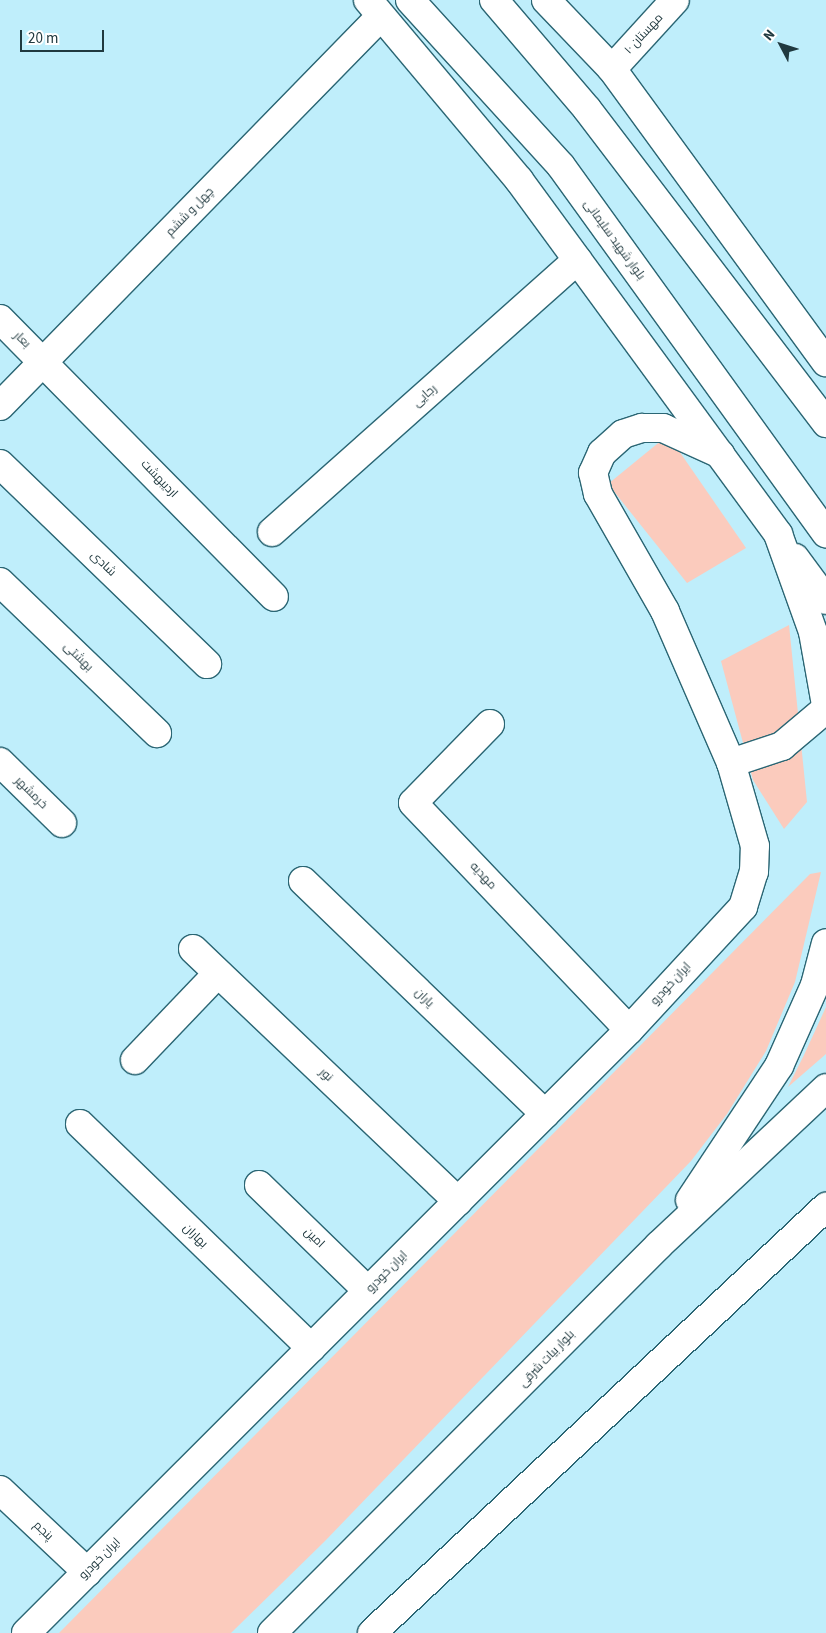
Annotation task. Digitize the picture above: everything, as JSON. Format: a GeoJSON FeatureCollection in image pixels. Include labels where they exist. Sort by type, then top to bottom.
{"type":"FeatureCollection","features":[{"type":"Feature","properties":{"kind":"street","name":"بلوار شهید سلیمانی"},"geometry":{"type":"LineString","coordinates":[[410,0],[561,166],[826,534]]}},
{"type":"Feature","properties":{"kind":"street"},"geometry":{"type":"LineString","coordinates":[[494,0],[587,109],[826,423]]}},
{"type":"Feature","properties":{"kind":"street"},"geometry":{"type":"LineString","coordinates":[[546,0],[612,69],[826,362]]}},
{"type":"Feature","properties":{"kind":"street","name":"مهستان ۱۰"},"geometry":{"type":"LineString","coordinates":[[612,69],[675,0]]}},
{"type":"Feature","properties":{"kind":"street"},"geometry":{"type":"LineString","coordinates":[[374,9],[519,180],[826,600]]}},
{"type":"Feature","properties":{"kind":"street","name":"چهل و ششم"},"geometry":{"type":"LineString","coordinates":[[0,406],[374,9]]}},
{"type":"Feature","properties":{"kind":"street","name":"رجایی"},"geometry":{"type":"LineString","coordinates":[[272,532],[577,260]]}},
{"type":"Feature","properties":{"kind":"street","name":"بعار"},"geometry":{"type":"LineString","coordinates":[[0,319],[44,361]]}},
{"type":"Feature","properties":{"kind":"street","name":"اردیبهشت"},"geometry":{"type":"LineString","coordinates":[[44,361],[274,597]]}},
{"type":"Feature","properties":{"kind":"street"},"geometry":{"type":"LineString","coordinates":[[720,454],[663,428],[642,428],[623,434],[602,453],[593,473],[598,494],[665,611],[731,763],[782,746],[826,707],[813,632],[778,534]]}},
{"type":"Feature","properties":{"kind":"street","name":"شادی"},"geometry":{"type":"LineString","coordinates":[[0,464],[207,664]]}},
{"type":"Feature","properties":{"kind":"street","name":"بهشتی"},"geometry":{"type":"LineString","coordinates":[[0,582],[156,733]]}},
{"type":"Feature","properties":{"kind":"street","name":"مهدیه"},"geometry":{"type":"LineString","coordinates":[[490,724],[413,803],[629,1030]]}},
{"type":"Feature","properties":{"kind":"street","name":"خرمشهر"},"geometry":{"type":"LineString","coordinates":[[0,762],[62,824]]}},
{"type":"Feature","properties":{"kind":"street","name":"ایران خودرو"},"geometry":{"type":"LineString","coordinates":[[26,1633],[629,1030],[743,906],[754,872],[755,846],[731,763]]}},
{"type":"Feature","properties":{"kind":"street","name":"یاران"},"geometry":{"type":"LineString","coordinates":[[303,881],[545,1114]]}},
{"type":"Feature","properties":{"kind":"street"},"geometry":{"type":"LineString","coordinates":[[658,1245],[779,1066],[815,985],[826,943]]}},
{"type":"Feature","properties":{"kind":"street","name":"نور"},"geometry":{"type":"LineString","coordinates":[[193,949],[458,1201]]}},
{"type":"Feature","properties":{"kind":"street"},"geometry":{"type":"LineString","coordinates":[[135,1060],[218,973]]}},
{"type":"Feature","properties":{"kind":"street","name":"بلوار بیات شرقی"},"geometry":{"type":"LineString","coordinates":[[272,1633],[658,1245],[826,1088]]}},
{"type":"Feature","properties":{"kind":"street","name":"بهاران"},"geometry":{"type":"LineString","coordinates":[[80,1124],[311,1348]]}},
{"type":"Feature","properties":{"kind":"street","name":"امین"},"geometry":{"type":"LineString","coordinates":[[260,1185],[368,1291]]}},
{"type":"Feature","properties":{"kind":"street"},"geometry":{"type":"LineString","coordinates":[[372,1633],[826,1207]]}},
{"type":"Feature","properties":{"kind":"street","name":"پنجم"},"geometry":{"type":"LineString","coordinates":[[0,1490],[87,1572]]}},
{"type":"Feature","properties":{"kind":"shaded area"},"geometry":{"type":"Polygon","coordinates":[[[668,435],[746,548],[687,583],[608,484],[668,435]]]}},
{"type":"Feature","properties":{"kind":"shaded area"},"geometry":{"type":"Polygon","coordinates":[[[789,625],[807,802],[784,829],[753,780],[721,661],[789,625]]]}},
{"type":"Feature","properties":{"kind":"shaded area"},"geometry":{"type":"Polygon","coordinates":[[[821,872],[795,982],[766,1051],[727,1114],[691,1161],[325,1541],[231,1633],[59,1633],[810,874],[821,872]]]}},
{"type":"Feature","properties":{"kind":"shaded area"},"geometry":{"type":"Polygon","coordinates":[[[826,1007],[826,1054],[788,1087],[804,1055],[826,1007]]]}}]}
